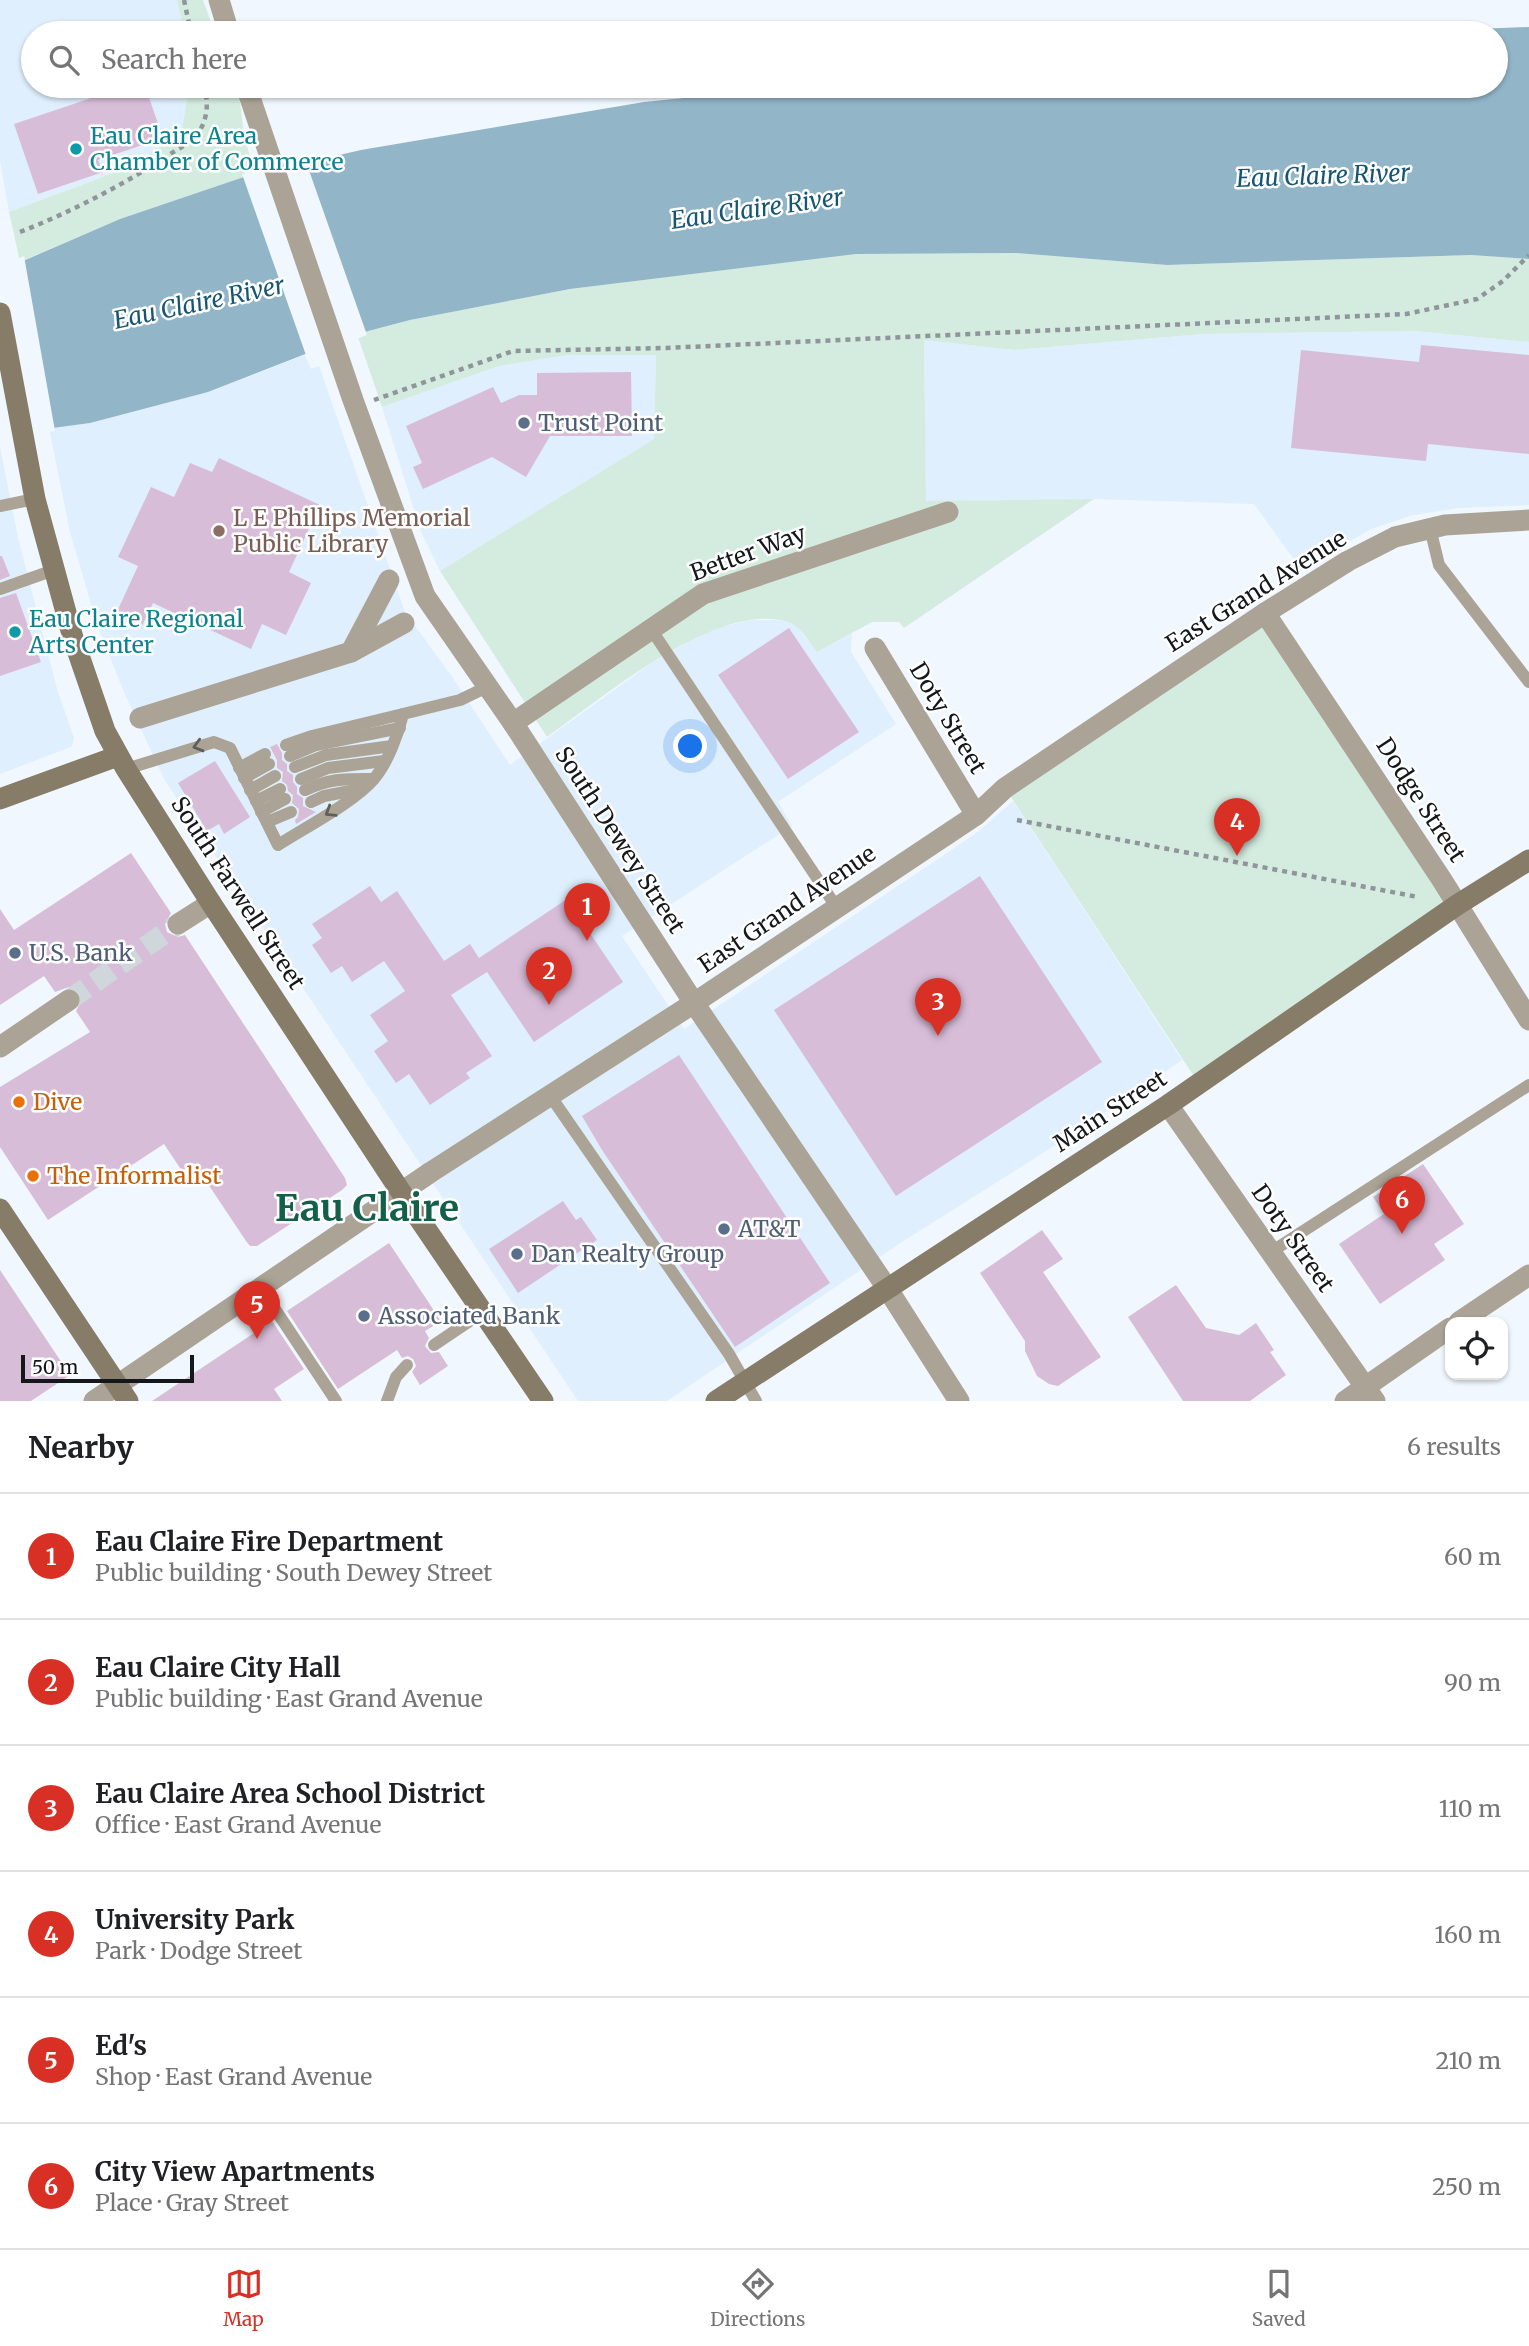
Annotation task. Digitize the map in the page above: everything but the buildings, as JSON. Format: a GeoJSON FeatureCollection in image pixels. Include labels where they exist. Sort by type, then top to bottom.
{"type":"FeatureCollection","features":[{"type":"Feature","properties":{"kind":"street"},"geometry":{"type":"LineString","coordinates":[[219,0],[225,21]]}},
{"type":"Feature","properties":{"kind":"street","name":"South Dewey Street"},"geometry":{"type":"LineString","coordinates":[[250,98],[355,406],[425,596],[513,723],[694,1003],[887,1288],[959,1401]]}},
{"type":"Feature","properties":{"kind":"street","name":"South Farwell Street"},"geometry":{"type":"LineString","coordinates":[[0,313],[35,499],[73,638],[105,732],[211,903],[401,1192],[543,1401]]}},
{"type":"Feature","properties":{"kind":"street","name":"Better Way"},"geometry":{"type":"LineString","coordinates":[[513,723],[703,594],[948,512]]}},
{"type":"Feature","properties":{"kind":"street","name":"East Grand Avenue"},"geometry":{"type":"LineString","coordinates":[[94,1401],[123,1394],[261,1288],[401,1192],[549,1094],[694,1003],[976,816],[1005,788],[1265,612],[1348,561],[1395,537],[1430,528],[1529,520]]}},
{"type":"Feature","properties":{"kind":"street"},"geometry":{"type":"LineString","coordinates":[[351,652],[388,580]]}},
{"type":"Feature","properties":{"kind":"street","name":"Dodge Street"},"geometry":{"type":"LineString","coordinates":[[1265,612],[1529,1020]]}},
{"type":"Feature","properties":{"kind":"street"},"geometry":{"type":"LineString","coordinates":[[140,718],[351,652],[404,623]]}},
{"type":"Feature","properties":{"kind":"street","name":"Doty Street"},"geometry":{"type":"LineString","coordinates":[[875,648],[976,816]]}},
{"type":"Feature","properties":{"kind":"street"},"geometry":{"type":"LineString","coordinates":[[0,799],[122,763]]}},
{"type":"Feature","properties":{"kind":"street","name":"Main Street"},"geometry":{"type":"LineString","coordinates":[[716,1401],[1168,1105],[1457,905],[1529,860]]}},
{"type":"Feature","properties":{"kind":"street"},"geometry":{"type":"LineString","coordinates":[[178,924],[211,903]]}},
{"type":"Feature","properties":{"kind":"street"},"geometry":{"type":"LineString","coordinates":[[0,1047],[69,1000]]}},
{"type":"Feature","properties":{"kind":"street","name":"Doty Street"},"geometry":{"type":"LineString","coordinates":[[1168,1105],[1370,1394]]}},
{"type":"Feature","properties":{"kind":"street"},"geometry":{"type":"LineString","coordinates":[[0,1209],[123,1394]]}},
{"type":"Feature","properties":{"kind":"street"},"geometry":{"type":"LineString","coordinates":[[1466,1317],[1529,1275]]}},
{"type":"Feature","properties":{"kind":"street"},"geometry":{"type":"LineString","coordinates":[[1345,1401],[1370,1394],[1445,1332]]}},
{"type":"Feature","properties":{"kind":"lane"},"geometry":{"type":"LineString","coordinates":[[0,506],[35,499]]}},
{"type":"Feature","properties":{"kind":"lane"},"geometry":{"type":"LineString","coordinates":[[1430,528],[1439,565],[1529,682]]}},
{"type":"Feature","properties":{"kind":"lane"},"geometry":{"type":"LineString","coordinates":[[0,589],[54,570]]}},
{"type":"Feature","properties":{"kind":"lane"},"geometry":{"type":"LineString","coordinates":[[651,629],[837,908]]}},
{"type":"Feature","properties":{"kind":"lane"},"geometry":{"type":"LineString","coordinates":[[298,773],[312,736],[460,700],[487,687]]}},
{"type":"Feature","properties":{"kind":"lane"},"geometry":{"type":"LineString","coordinates":[[122,763],[214,742],[230,748],[278,845],[342,805],[373,779],[392,746],[403,714]]}},
{"type":"Feature","properties":{"kind":"lane"},"geometry":{"type":"LineString","coordinates":[[298,773],[316,745],[400,728]]}},
{"type":"Feature","properties":{"kind":"lane"},"geometry":{"type":"LineString","coordinates":[[298,773],[326,755],[392,746]]}},
{"type":"Feature","properties":{"kind":"lane"},"geometry":{"type":"LineString","coordinates":[[298,773],[384,761]]}},
{"type":"Feature","properties":{"kind":"lane"},"geometry":{"type":"LineString","coordinates":[[298,773],[337,779],[373,779]]}},
{"type":"Feature","properties":{"kind":"lane"},"geometry":{"type":"LineString","coordinates":[[298,773],[324,796],[362,789]]}},
{"type":"Feature","properties":{"kind":"lane"},"geometry":{"type":"LineString","coordinates":[[253,795],[277,782]]}},
{"type":"Feature","properties":{"kind":"lane"},"geometry":{"type":"LineString","coordinates":[[253,795],[277,782]]}},
{"type":"Feature","properties":{"kind":"lane"},"geometry":{"type":"LineString","coordinates":[[253,795],[277,782]]}},
{"type":"Feature","properties":{"kind":"lane"},"geometry":{"type":"LineString","coordinates":[[1271,1252],[1529,1085]]}},
{"type":"Feature","properties":{"kind":"lane"},"geometry":{"type":"LineString","coordinates":[[549,1094],[729,1354],[756,1401]]}},
{"type":"Feature","properties":{"kind":"lane"},"geometry":{"type":"LineString","coordinates":[[261,1288],[336,1401]]}},
{"type":"Feature","properties":{"kind":"lane"},"geometry":{"type":"LineString","coordinates":[[434,1345],[483,1312]]}},
{"type":"Feature","properties":{"kind":"lane"},"geometry":{"type":"LineString","coordinates":[[387,1401],[396,1377],[407,1365]]}},
{"type":"Feature","properties":{"kind":"path"},"geometry":{"type":"LineString","coordinates":[[184,0],[188,21]]}},
{"type":"Feature","properties":{"kind":"path"},"geometry":{"type":"LineString","coordinates":[[20,232],[145,171],[194,138],[205,121],[207,98]]}},
{"type":"Feature","properties":{"kind":"path"},"geometry":{"type":"LineString","coordinates":[[355,406],[513,351],[679,347],[1406,314],[1476,299],[1503,281],[1529,256]]}},
{"type":"Feature","properties":{"kind":"path"},"geometry":{"type":"LineString","coordinates":[[1017,820],[1418,897]]}},
{"type":"Feature","properties":{"kind":"shaded area"},"geometry":{"type":"Polygon","coordinates":[[[0,0],[177,0],[181,21],[21,21],[21,98],[187,98],[181,136],[111,174],[9,212],[0,161],[0,0]]]}},
{"type":"Feature","properties":{"kind":"shaded area"},"geometry":{"type":"Polygon","coordinates":[[[1414,331],[1529,342],[1529,505],[1459,508],[1413,515],[1371,529],[1301,569],[1254,504],[1094,499],[926,502],[924,340],[1014,350],[1203,334],[1414,331]]]}},
{"type":"Feature","properties":{"kind":"shaded area"},"geometry":{"type":"Polygon","coordinates":[[[656,354],[654,439],[440,571],[421,532],[382,407],[499,366],[567,355],[656,354]]]}},
{"type":"Feature","properties":{"kind":"shaded area"},"geometry":{"type":"Polygon","coordinates":[[[305,355],[311,369],[319,366],[405,612],[453,678],[510,765],[653,662],[700,635],[752,620],[776,620],[798,627],[817,652],[852,633],[851,652],[896,724],[778,802],[792,826],[622,936],[684,1029],[979,831],[1013,801],[1182,1060],[1084,1127],[902,1242],[667,1401],[578,1401],[164,779],[123,690],[96,621],[70,532],[49,428],[90,423],[208,392],[305,355]]]}},
{"type":"Feature","properties":{"kind":"shaded area"},"geometry":{"type":"Polygon","coordinates":[[[0,447],[18,538],[57,689],[74,738],[72,746],[0,774],[0,447]]]}},
{"type":"Feature","properties":{"kind":"green space"},"geometry":{"type":"Polygon","coordinates":[[[177,0],[203,0],[211,21],[181,21],[177,0]]]}},
{"type":"Feature","properties":{"kind":"green space"},"geometry":{"type":"Polygon","coordinates":[[[187,98],[238,98],[244,136],[255,174],[120,219],[20,262],[9,212],[111,174],[181,136],[187,98]]]}},
{"type":"Feature","properties":{"kind":"green space"},"geometry":{"type":"Polygon","coordinates":[[[1016,253],[1167,265],[1471,255],[1529,259],[1529,342],[1414,331],[1203,334],[1014,350],[924,340],[926,501],[1094,499],[904,628],[899,622],[872,622],[817,652],[801,631],[788,622],[760,619],[728,625],[695,638],[662,657],[547,737],[440,571],[654,439],[656,355],[567,355],[499,366],[382,407],[357,334],[410,320],[570,289],[856,254],[1016,253]]]}},
{"type":"Feature","properties":{"kind":"green space"},"geometry":{"type":"Polygon","coordinates":[[[1265,613],[1457,905],[1199,1084],[1005,788],[1265,613]]]}},
{"type":"Feature","properties":{"kind":"water","name":"Eau Claire River"},"geometry":{"type":"Polygon","coordinates":[[[1529,27],[1529,259],[1471,255],[1167,265],[1016,253],[856,254],[570,289],[410,320],[357,334],[208,392],[90,423],[8,434],[0,271],[120,219],[244,177],[361,150],[644,102],[684,98],[1508,98],[1508,28],[1529,27]]]}},
{"type":"Feature","properties":{"kind":"pier"},"geometry":{"type":"Polygon","coordinates":[[[305,159],[367,335],[307,358],[242,174],[305,159]]]}},
{"type":"Feature","properties":{"kind":"pier"},"geometry":{"type":"Polygon","coordinates":[[[24,256],[55,431],[0,439],[0,267],[24,256]]]}},
{"type":"Feature","properties":{"kind":"tunnel"},"geometry":{"type":"LineString","coordinates":[[69,1000],[178,924]]}},
{"type":"Feature","properties":{"kind":"place","name":"Eau Claire Area Chamber of Commerce"},"geometry":{"type":"Point","coordinates":[76,149]}},
{"type":"Feature","properties":{"kind":"place","name":"Trust Point"},"geometry":{"type":"Point","coordinates":[524,423]}},
{"type":"Feature","properties":{"kind":"place","name":"L E Phillips Memorial Public Library"},"geometry":{"type":"Point","coordinates":[219,531]}},
{"type":"Feature","properties":{"kind":"place","name":"Eau Claire Regional Arts Center"},"geometry":{"type":"Point","coordinates":[15,632]}},
{"type":"Feature","properties":{"kind":"place","name":"University Park"},"geometry":{"type":"Point","coordinates":[1237,856]}},
{"type":"Feature","properties":{"kind":"place","name":"Eau Claire Fire Department"},"geometry":{"type":"Point","coordinates":[587,941]}},
{"type":"Feature","properties":{"kind":"place","name":"U.S. Bank"},"geometry":{"type":"Point","coordinates":[15,953]}},
{"type":"Feature","properties":{"kind":"place","name":"Eau Claire City Hall"},"geometry":{"type":"Point","coordinates":[549,1005]}},
{"type":"Feature","properties":{"kind":"place","name":"Eau Claire Area School District"},"geometry":{"type":"Point","coordinates":[938,1036]}},
{"type":"Feature","properties":{"kind":"place","name":"Dive"},"geometry":{"type":"Point","coordinates":[19,1102]}},
{"type":"Feature","properties":{"kind":"place","name":"The Informalist"},"geometry":{"type":"Point","coordinates":[33,1176]}},
{"type":"Feature","properties":{"kind":"place","name":"AT&T"},"geometry":{"type":"Point","coordinates":[724,1229]}},
{"type":"Feature","properties":{"kind":"place","name":"City View Apartments"},"geometry":{"type":"Point","coordinates":[1402,1234]}},
{"type":"Feature","properties":{"kind":"place","name":"Dan Realty Group"},"geometry":{"type":"Point","coordinates":[517,1254]}},
{"type":"Feature","properties":{"kind":"place","name":"Associated Bank"},"geometry":{"type":"Point","coordinates":[364,1316]}},
{"type":"Feature","properties":{"kind":"place","name":"Ed's"},"geometry":{"type":"Point","coordinates":[257,1339]}},
{"type":"Feature","properties":{"kind":"district","name":"Eau Claire"},"geometry":{"type":"Point","coordinates":[367,1208]}}]}
